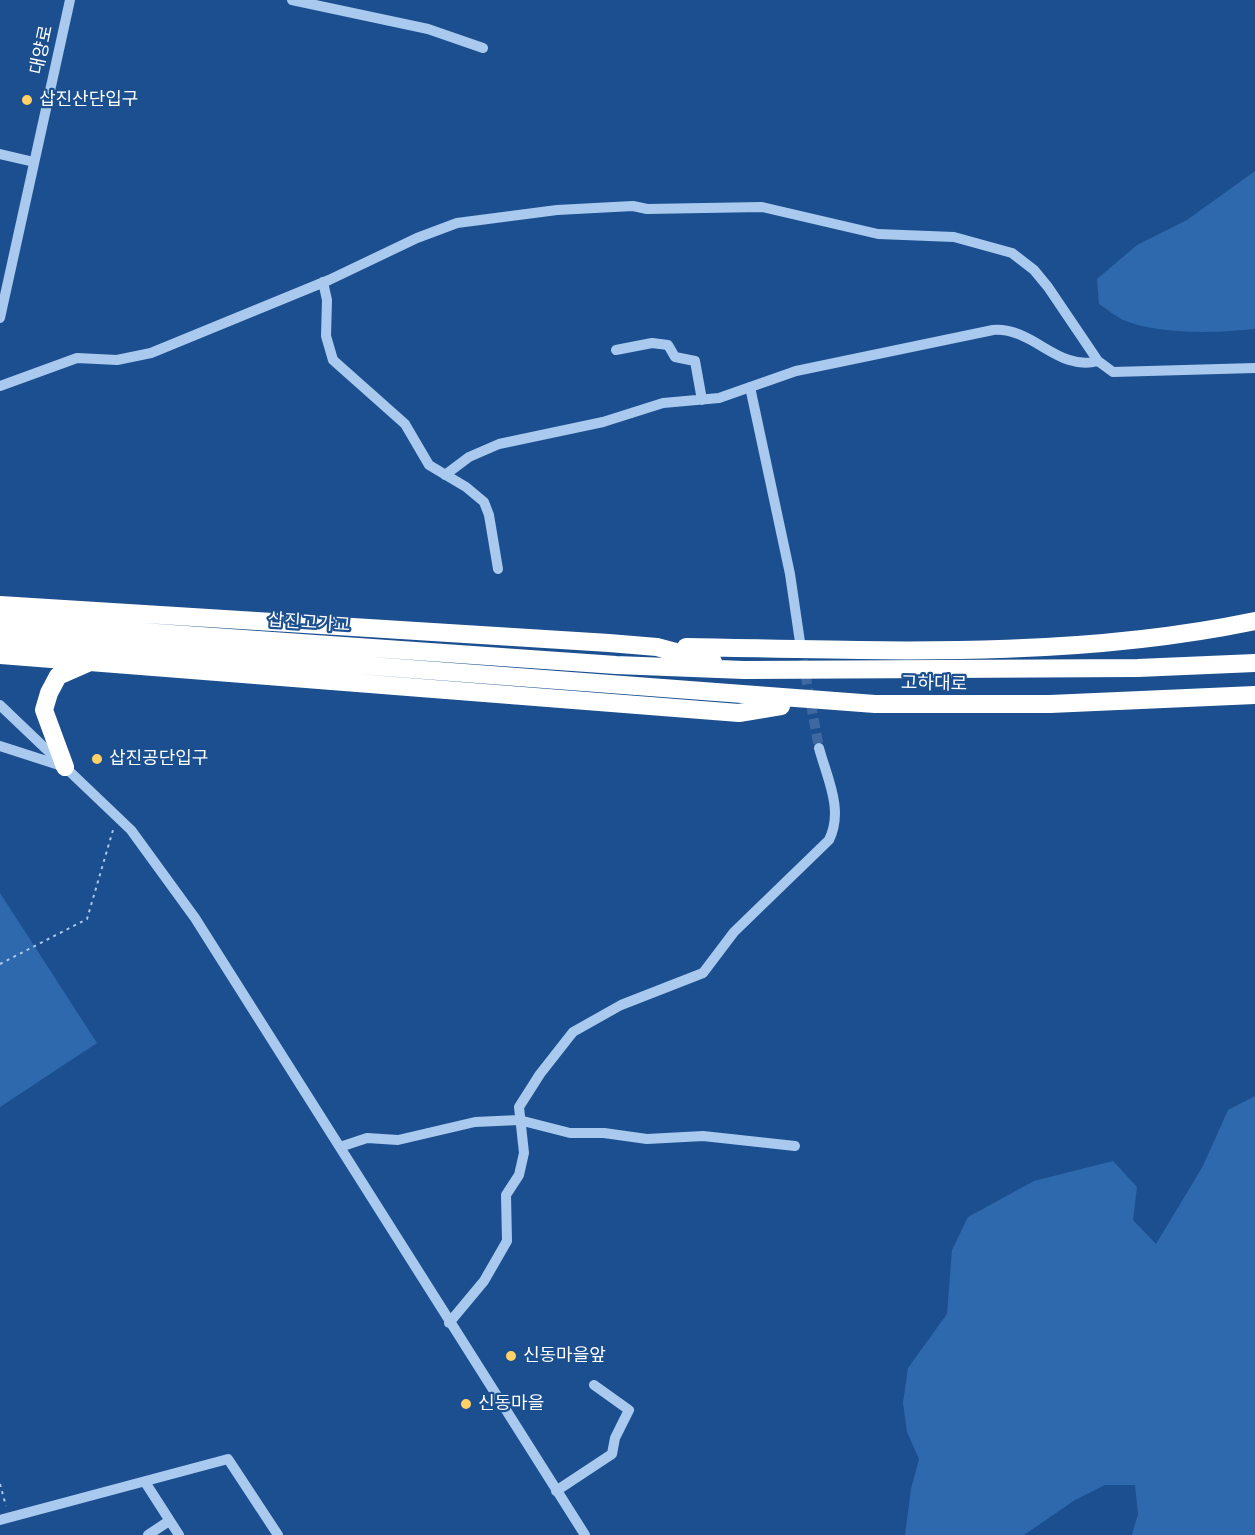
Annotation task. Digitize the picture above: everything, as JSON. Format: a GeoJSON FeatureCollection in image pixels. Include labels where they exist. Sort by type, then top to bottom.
{"type":"FeatureCollection","features":[{"type":"Feature","properties":{"kind":"highway"},"geometry":{"type":"LineString","coordinates":[[0,605],[657,647],[940,651],[1032,648],[1163,636],[1255,621]]}},
{"type":"Feature","properties":{"kind":"highway","name":"삽진고가교"},"geometry":{"type":"LineString","coordinates":[[0,622],[616,665]]}},
{"type":"Feature","properties":{"kind":"highway","name":"고하대로"},"geometry":{"type":"LineString","coordinates":[[0,638],[809,701],[962,706],[1255,696]]}},
{"type":"Feature","properties":{"kind":"highway"},"geometry":{"type":"LineString","coordinates":[[657,647],[744,670]]}},
{"type":"Feature","properties":{"kind":"highway"},"geometry":{"type":"LineString","coordinates":[[0,655],[740,713],[809,701]]}},
{"type":"Feature","properties":{"kind":"highway"},"geometry":{"type":"LineString","coordinates":[[65,767],[44,710],[49,693],[58,676],[93,661]]}},
{"type":"Feature","properties":{"kind":"highway","name":"고하대로"},"geometry":{"type":"LineString","coordinates":[[616,665],[744,670],[1138,668],[1255,663]]}},
{"type":"Feature","properties":{"kind":"street","name":"대양로"},"geometry":{"type":"LineString","coordinates":[[0,318],[70,0]]}},
{"type":"Feature","properties":{"kind":"street"},"geometry":{"type":"LineString","coordinates":[[292,0],[428,29],[483,48]]}},
{"type":"Feature","properties":{"kind":"street"},"geometry":{"type":"LineString","coordinates":[[0,154],[34,162]]}},
{"type":"Feature","properties":{"kind":"street"},"geometry":{"type":"LineString","coordinates":[[0,386],[77,358],[117,360],[151,352],[323,282],[417,238],[457,223],[490,217],[633,206],[647,209],[762,207],[878,234],[954,237],[1012,253],[1034,270],[1098,361],[1113,372],[1255,368]]}},
{"type":"Feature","properties":{"kind":"street"},"geometry":{"type":"LineString","coordinates":[[323,282],[327,300],[326,336],[333,360],[397,415],[405,424],[429,465],[484,502],[489,514],[498,569]]}},
{"type":"Feature","properties":{"kind":"street"},"geometry":{"type":"LineString","coordinates":[[445,475],[469,457],[499,444],[603,422],[663,403],[728,396],[796,371],[993,330],[1018,332],[1057,357],[1072,362],[1087,364],[1098,361]]}},
{"type":"Feature","properties":{"kind":"street"},"geometry":{"type":"LineString","coordinates":[[616,350],[652,343],[668,345],[675,357],[695,361],[702,400]]}},
{"type":"Feature","properties":{"kind":"street"},"geometry":{"type":"LineString","coordinates":[[750,387],[790,574],[800,642]]}},
{"type":"Feature","properties":{"kind":"street"},"geometry":{"type":"LineString","coordinates":[[0,705],[131,830],[201,926],[449,1323],[585,1535]]}},
{"type":"Feature","properties":{"kind":"street"},"geometry":{"type":"LineString","coordinates":[[0,746],[65,767]]}},
{"type":"Feature","properties":{"kind":"street"},"geometry":{"type":"LineString","coordinates":[[449,1323],[484,1281],[507,1241],[506,1195],[519,1175],[524,1153],[519,1107],[540,1074],[573,1032],[621,1005],[702,973],[734,933],[830,840],[837,824],[837,812],[819,748]]}},
{"type":"Feature","properties":{"kind":"street"},"geometry":{"type":"LineString","coordinates":[[340,1147],[367,1138],[398,1140],[475,1122],[519,1120],[570,1133],[604,1133],[647,1139],[703,1136],[795,1146]]}},
{"type":"Feature","properties":{"kind":"street"},"geometry":{"type":"LineString","coordinates":[[556,1491],[612,1454],[615,1438],[629,1410],[594,1385]]}},
{"type":"Feature","properties":{"kind":"street"},"geometry":{"type":"LineString","coordinates":[[5,1519],[228,1459],[278,1535]]}},
{"type":"Feature","properties":{"kind":"street"},"geometry":{"type":"LineString","coordinates":[[145,1482],[178,1535]]}},
{"type":"Feature","properties":{"kind":"street"},"geometry":{"type":"LineString","coordinates":[[148,1535],[169,1521]]}},
{"type":"Feature","properties":{"kind":"path"},"geometry":{"type":"LineString","coordinates":[[0,964],[87,919],[117,816]]}},
{"type":"Feature","properties":{"kind":"path"},"geometry":{"type":"LineString","coordinates":[[0,1484],[5,1519]]}},
{"type":"Feature","properties":{"kind":"shaded area"},"geometry":{"type":"Polygon","coordinates":[[[1255,171],[1255,329],[1206,332],[1154,328],[1123,320],[1099,304],[1097,279],[1137,245],[1187,220],[1255,171]]]}},
{"type":"Feature","properties":{"kind":"shaded area"},"geometry":{"type":"Polygon","coordinates":[[[0,893],[97,1043],[0,1107],[0,893]]]}},
{"type":"Feature","properties":{"kind":"shaded area"},"geometry":{"type":"Polygon","coordinates":[[[1255,1096],[1255,1535],[1132,1535],[1138,1514],[1135,1485],[1105,1485],[1075,1500],[1024,1535],[905,1535],[911,1489],[919,1459],[907,1432],[903,1403],[908,1368],[947,1314],[952,1250],[968,1217],[1034,1181],[1113,1161],[1137,1187],[1133,1220],[1156,1244],[1203,1166],[1228,1110],[1255,1096]]]}},
{"type":"Feature","properties":{"kind":"tunnel"},"geometry":{"type":"LineString","coordinates":[[800,645],[819,748]]}},
{"type":"Feature","properties":{"kind":"place","name":"삽진산단입구"},"geometry":{"type":"Point","coordinates":[27,100]}},
{"type":"Feature","properties":{"kind":"place","name":"삽진공단입구"},"geometry":{"type":"Point","coordinates":[97,759]}},
{"type":"Feature","properties":{"kind":"place","name":"신동마을앞"},"geometry":{"type":"Point","coordinates":[511,1356]}},
{"type":"Feature","properties":{"kind":"place","name":"신동마을"},"geometry":{"type":"Point","coordinates":[466,1404]}}]}
